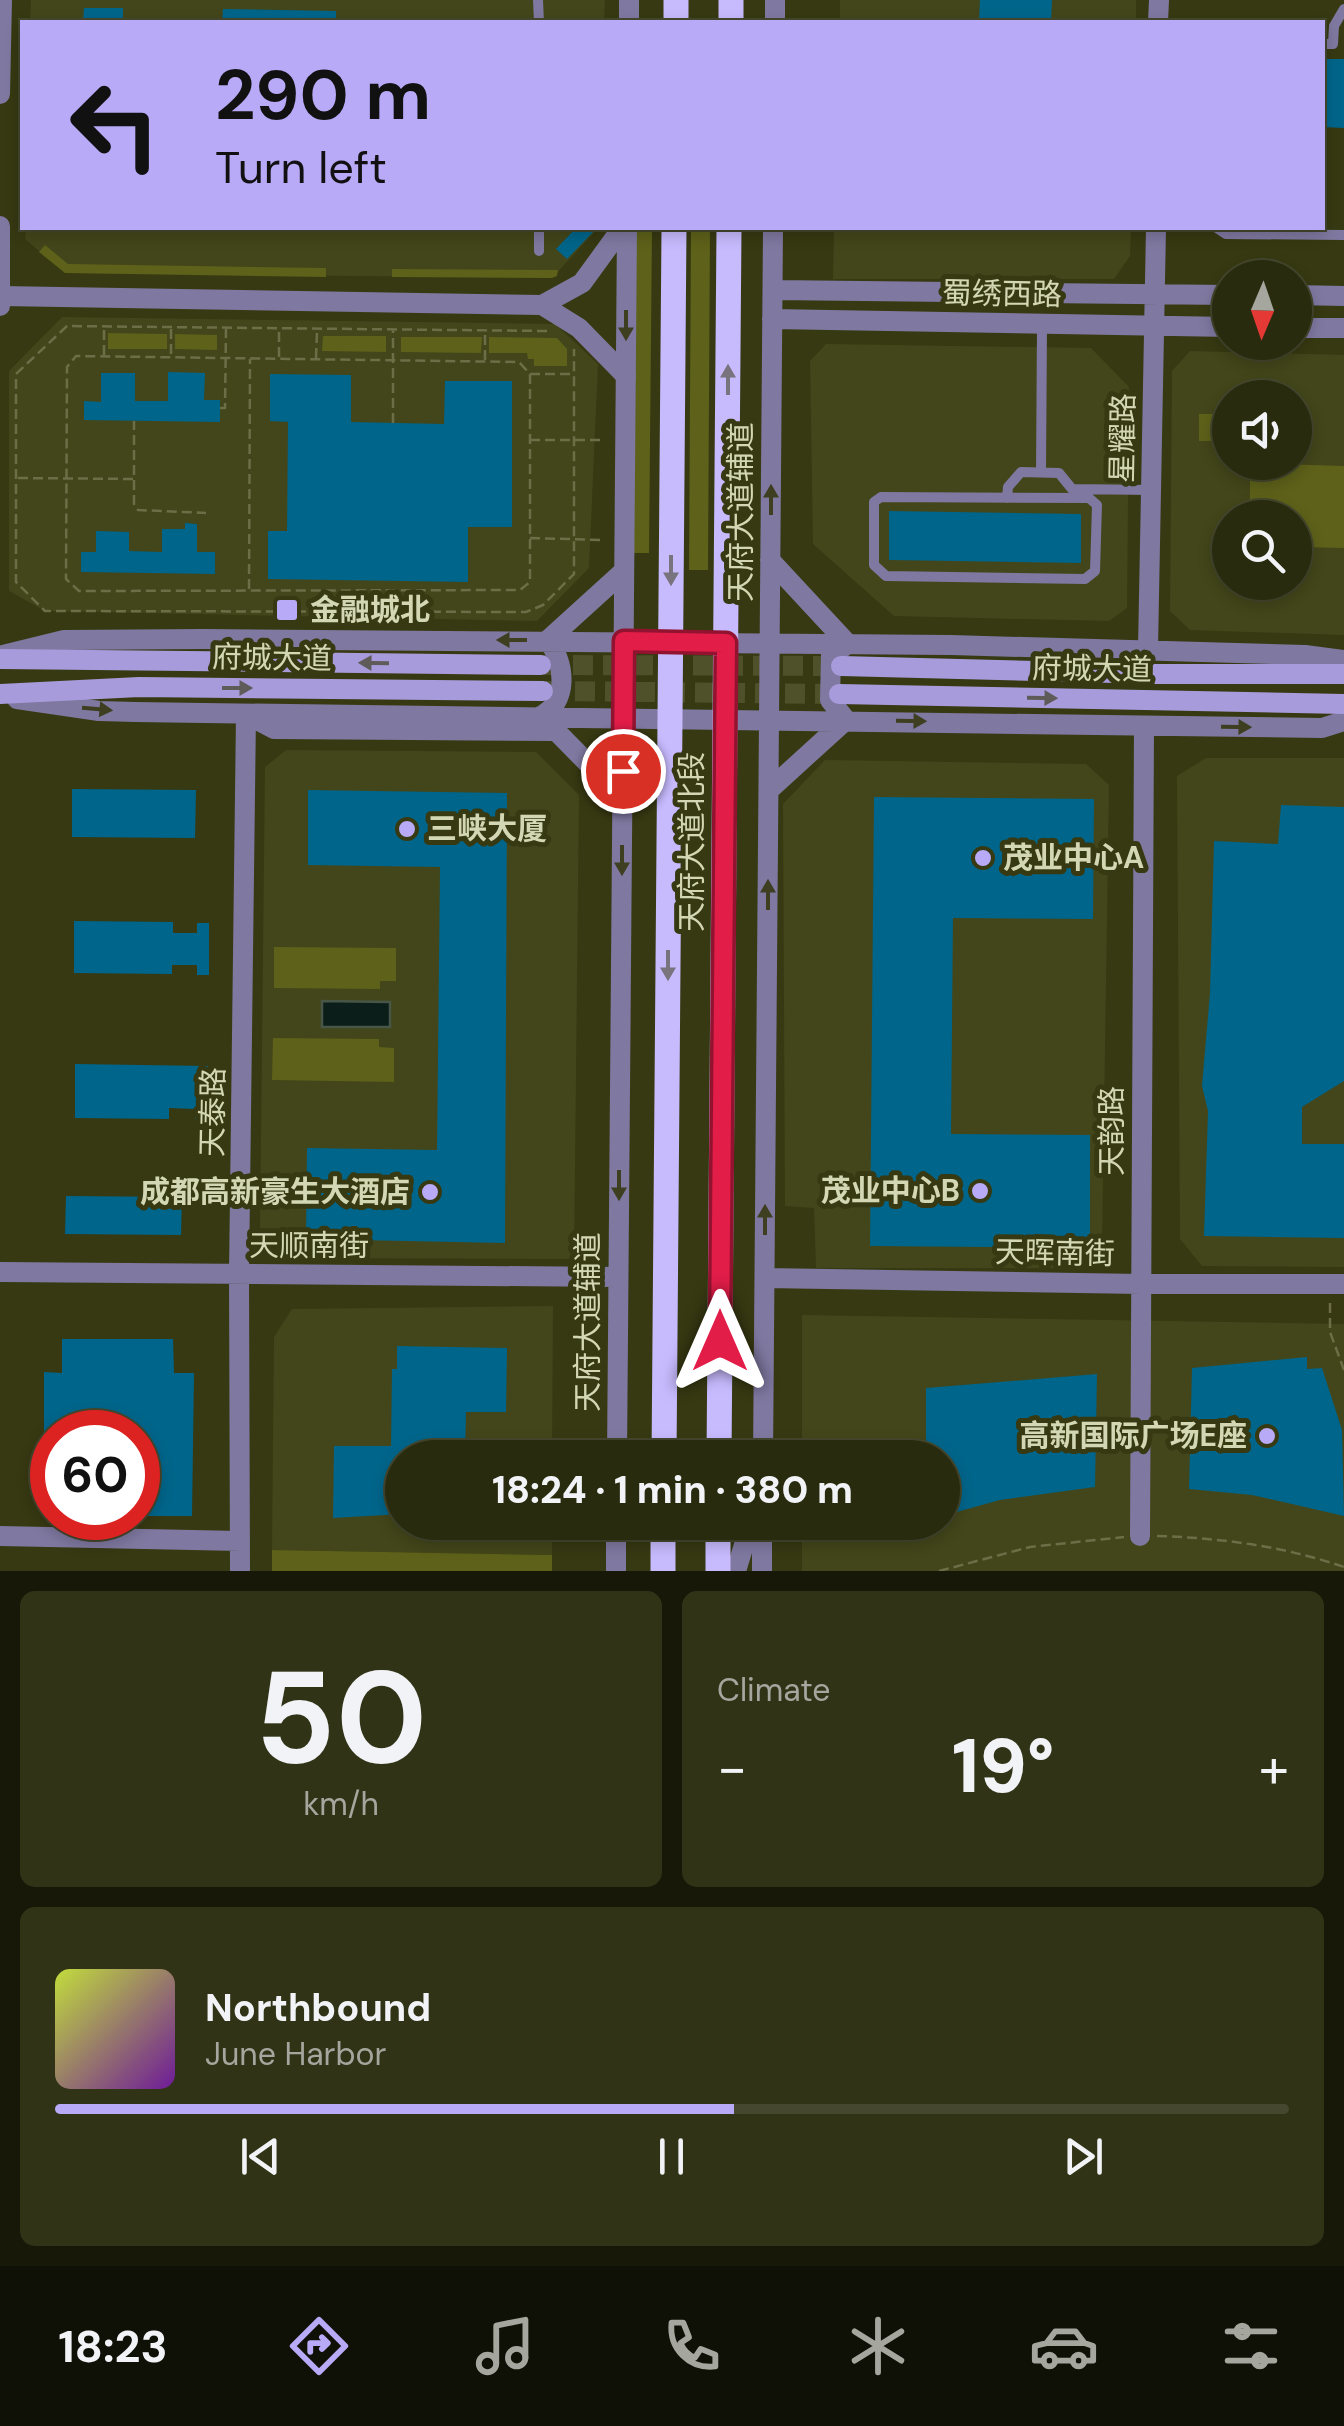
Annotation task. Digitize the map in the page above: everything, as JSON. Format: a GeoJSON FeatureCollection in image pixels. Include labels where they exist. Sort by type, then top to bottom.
{"type":"FeatureCollection","features":[{"type":"Feature","properties":{"kind":"main road","name":"天府大道北段"},"geometry":{"type":"LineString","coordinates":[[664,1440],[674,230]]}},
{"type":"Feature","properties":{"kind":"main road","name":"天府大道北段"},"geometry":{"type":"LineString","coordinates":[[719,1440],[729,230]]}},
{"type":"Feature","properties":{"kind":"main road","name":"府城大道"},"geometry":{"type":"LineString","coordinates":[[0,658],[541,665]]}},
{"type":"Feature","properties":{"kind":"main road","name":"府城大道"},"geometry":{"type":"LineString","coordinates":[[840,666],[1344,674]]}},
{"type":"Feature","properties":{"kind":"main road","name":"府城大道"},"geometry":{"type":"LineString","coordinates":[[0,695],[139,687],[543,691]]}},
{"type":"Feature","properties":{"kind":"main road","name":"府城大道"},"geometry":{"type":"LineString","coordinates":[[839,694],[1344,704]]}},
{"type":"Feature","properties":{"kind":"main road"},"geometry":{"type":"LineString","coordinates":[[663,1540],[663,1571]]}},
{"type":"Feature","properties":{"kind":"main road"},"geometry":{"type":"LineString","coordinates":[[718,1540],[718,1571]]}},
{"type":"Feature","properties":{"kind":"street"},"geometry":{"type":"LineString","coordinates":[[0,94],[2,0]]}},
{"type":"Feature","properties":{"kind":"street"},"geometry":{"type":"LineString","coordinates":[[0,226],[0,306]]}},
{"type":"Feature","properties":{"kind":"street"},"geometry":{"type":"LineString","coordinates":[[542,306],[582,283],[623,230]]}},
{"type":"Feature","properties":{"kind":"street","name":"天府大道辅道"},"geometry":{"type":"LineString","coordinates":[[617,1440],[625,230]]}},
{"type":"Feature","properties":{"kind":"street","name":"天府大道辅道"},"geometry":{"type":"LineString","coordinates":[[763,1440],[773,230]]}},
{"type":"Feature","properties":{"kind":"street","name":"星耀路"},"geometry":{"type":"LineString","coordinates":[[1148,650],[1156,230]]}},
{"type":"Feature","properties":{"kind":"street","name":"蜀绣西路"},"geometry":{"type":"LineString","coordinates":[[773,290],[1212,295]]}},
{"type":"Feature","properties":{"kind":"street"},"geometry":{"type":"LineString","coordinates":[[0,296],[542,306],[579,328],[626,376]]}},
{"type":"Feature","properties":{"kind":"street"},"geometry":{"type":"LineString","coordinates":[[1312,296],[1344,296]]}},
{"type":"Feature","properties":{"kind":"street","name":"蜀绣西路"},"geometry":{"type":"LineString","coordinates":[[772,319],[1212,328]]}},
{"type":"Feature","properties":{"kind":"street"},"geometry":{"type":"LineString","coordinates":[[1312,328],[1344,328]]}},
{"type":"Feature","properties":{"kind":"street"},"geometry":{"type":"LineString","coordinates":[[770,560],[848,644]]}},
{"type":"Feature","properties":{"kind":"street"},"geometry":{"type":"LineString","coordinates":[[548,640],[624,570]]}},
{"type":"Feature","properties":{"kind":"street"},"geometry":{"type":"LineString","coordinates":[[0,658],[64,640],[548,640],[1148,650],[1306,655],[1344,660]]}},
{"type":"Feature","properties":{"kind":"street"},"geometry":{"type":"LineString","coordinates":[[539,717],[560,700],[560,657],[548,640]]}},
{"type":"Feature","properties":{"kind":"street"},"geometry":{"type":"LineString","coordinates":[[846,720],[830,700],[830,670],[831,655],[848,644]]}},
{"type":"Feature","properties":{"kind":"street"},"geometry":{"type":"LineString","coordinates":[[0,695],[99,710],[246,714],[725,717],[1322,728],[1344,720]]}},
{"type":"Feature","properties":{"kind":"street"},"geometry":{"type":"LineString","coordinates":[[246,714],[274,728],[556,731],[622,798]]}},
{"type":"Feature","properties":{"kind":"street","name":"天泰路"},"geometry":{"type":"LineString","coordinates":[[240,1571],[239,1275],[246,714]]}},
{"type":"Feature","properties":{"kind":"street"},"geometry":{"type":"LineString","coordinates":[[769,790],[846,720]]}},
{"type":"Feature","properties":{"kind":"street","name":"天韵路"},"geometry":{"type":"LineString","coordinates":[[1140,1536],[1144,726]]}},
{"type":"Feature","properties":{"kind":"street","name":"天顺南街"},"geometry":{"type":"LineString","coordinates":[[0,1272],[618,1277]]}},
{"type":"Feature","properties":{"kind":"street","name":"天晖南街"},"geometry":{"type":"LineString","coordinates":[[765,1278],[1337,1284]]}},
{"type":"Feature","properties":{"kind":"street"},"geometry":{"type":"LineString","coordinates":[[0,1536],[240,1542]]}},
{"type":"Feature","properties":{"kind":"street"},"geometry":{"type":"LineString","coordinates":[[616,1540],[616,1571]]}},
{"type":"Feature","properties":{"kind":"street"},"geometry":{"type":"LineString","coordinates":[[736,1571],[745,1540]]}},
{"type":"Feature","properties":{"kind":"street"},"geometry":{"type":"LineString","coordinates":[[762,1540],[762,1571]]}},
{"type":"Feature","properties":{"kind":"lane"},"geometry":{"type":"LineString","coordinates":[[1325,44],[1332,44],[1334,26],[1344,9]]}},
{"type":"Feature","properties":{"kind":"lane"},"geometry":{"type":"LineString","coordinates":[[539,230],[539,251]]}},
{"type":"Feature","properties":{"kind":"lane"},"geometry":{"type":"LineString","coordinates":[[1221,230],[1226,234],[1344,235]]}},
{"type":"Feature","properties":{"kind":"lane"},"geometry":{"type":"LineString","coordinates":[[1041,472],[1042,325]]}},
{"type":"Feature","properties":{"kind":"lane"},"geometry":{"type":"LineString","coordinates":[[1007,498],[1008,487],[1021,472],[1058,473],[1072,489],[1089,493],[1097,506],[1096,571],[1085,580],[886,576],[874,565],[874,502],[880,497],[1007,498],[1089,493],[1152,490]]}},
{"type":"Feature","properties":{"kind":"path"},"geometry":{"type":"LineString","coordinates":[[557,331],[67,326],[16,374],[16,582],[44,612],[526,612],[543,605],[574,574],[574,349]]}},
{"type":"Feature","properties":{"kind":"path"},"geometry":{"type":"LineString","coordinates":[[104,326],[104,356]]}},
{"type":"Feature","properties":{"kind":"path"},"geometry":{"type":"LineString","coordinates":[[171,327],[172,357]]}},
{"type":"Feature","properties":{"kind":"path"},"geometry":{"type":"LineString","coordinates":[[220,408],[225,408],[226,328]]}},
{"type":"Feature","properties":{"kind":"path"},"geometry":{"type":"LineString","coordinates":[[279,359],[280,328]]}},
{"type":"Feature","properties":{"kind":"path"},"geometry":{"type":"LineString","coordinates":[[316,359],[317,329]]}},
{"type":"Feature","properties":{"kind":"path"},"geometry":{"type":"LineString","coordinates":[[393,330],[393,423]]}},
{"type":"Feature","properties":{"kind":"path"},"geometry":{"type":"LineString","coordinates":[[485,362],[486,331]]}},
{"type":"Feature","properties":{"kind":"path"},"geometry":{"type":"LineString","coordinates":[[566,340],[586,361]]}},
{"type":"Feature","properties":{"kind":"path"},"geometry":{"type":"LineString","coordinates":[[76,356],[172,357],[520,362],[530,374],[530,582],[520,590],[78,591],[66,579],[67,367],[76,356]]}},
{"type":"Feature","properties":{"kind":"path"},"geometry":{"type":"LineString","coordinates":[[249,590],[250,358]]}},
{"type":"Feature","properties":{"kind":"path"},"geometry":{"type":"LineString","coordinates":[[530,374],[574,374]]}},
{"type":"Feature","properties":{"kind":"path"},"geometry":{"type":"LineString","coordinates":[[134,421],[134,504],[138,510],[206,513]]}},
{"type":"Feature","properties":{"kind":"path"},"geometry":{"type":"LineString","coordinates":[[530,440],[602,440]]}},
{"type":"Feature","properties":{"kind":"path"},"geometry":{"type":"LineString","coordinates":[[16,478],[134,479]]}},
{"type":"Feature","properties":{"kind":"path"},"geometry":{"type":"LineString","coordinates":[[530,538],[602,540]]}},
{"type":"Feature","properties":{"kind":"path"},"geometry":{"type":"LineString","coordinates":[[1337,1284],[1330,1332],[1344,1370]]}},
{"type":"Feature","properties":{"kind":"shaded area"},"geometry":{"type":"Polygon","coordinates":[[[31,0],[605,0],[604,20],[30,20],[31,0]]]}},
{"type":"Feature","properties":{"kind":"shaded area"},"geometry":{"type":"Polygon","coordinates":[[[840,0],[1136,0],[1136,20],[840,20],[840,0]]]}},
{"type":"Feature","properties":{"kind":"shaded area"},"geometry":{"type":"Polygon","coordinates":[[[26,230],[596,230],[552,278],[65,273],[25,239],[26,230]]]}},
{"type":"Feature","properties":{"kind":"shaded area"},"geometry":{"type":"Polygon","coordinates":[[[630,230],[652,230],[649,553],[627,553],[630,230]]]}},
{"type":"Feature","properties":{"kind":"shaded area"},"geometry":{"type":"Polygon","coordinates":[[[691,230],[710,230],[708,570],[689,570],[691,230]]]}},
{"type":"Feature","properties":{"kind":"shaded area"},"geometry":{"type":"Polygon","coordinates":[[[834,230],[1131,230],[1130,256],[1114,279],[833,279],[834,230]]]}},
{"type":"Feature","properties":{"kind":"shaded area"},"geometry":{"type":"Polygon","coordinates":[[[45,245],[68,264],[326,268],[326,277],[65,273],[39,252],[45,245]]]}},
{"type":"Feature","properties":{"kind":"shaded area"},"geometry":{"type":"Polygon","coordinates":[[[392,269],[558,270],[552,278],[392,277],[392,269]]]}},
{"type":"Feature","properties":{"kind":"shaded area"},"geometry":{"type":"Polygon","coordinates":[[[62,317],[555,324],[598,364],[589,568],[537,621],[45,611],[9,591],[9,371],[62,317]]]}},
{"type":"Feature","properties":{"kind":"shaded area"},"geometry":{"type":"Polygon","coordinates":[[[108,333],[167,334],[167,349],[108,349],[108,333]]]}},
{"type":"Feature","properties":{"kind":"shaded area"},"geometry":{"type":"Polygon","coordinates":[[[175,334],[217,335],[217,350],[175,349],[175,334]]]}},
{"type":"Feature","properties":{"kind":"shaded area"},"geometry":{"type":"Polygon","coordinates":[[[323,336],[386,336],[386,352],[322,351],[323,336]]]}},
{"type":"Feature","properties":{"kind":"shaded area"},"geometry":{"type":"Polygon","coordinates":[[[401,337],[482,337],[481,353],[401,352],[401,337]]]}},
{"type":"Feature","properties":{"kind":"shaded area"},"geometry":{"type":"Polygon","coordinates":[[[489,337],[557,338],[567,349],[567,366],[534,366],[534,359],[528,359],[527,353],[489,353],[489,337]]]}},
{"type":"Feature","properties":{"kind":"shaded area"},"geometry":{"type":"Polygon","coordinates":[[[826,344],[1091,348],[1129,387],[1127,608],[1109,621],[894,616],[813,544],[810,361],[826,344]]]}},
{"type":"Feature","properties":{"kind":"shaded area"},"geometry":{"type":"Polygon","coordinates":[[[1190,351],[1212,352],[1212,360],[1312,360],[1312,354],[1344,355],[1344,635],[1190,630],[1170,611],[1172,371],[1190,351]]]}},
{"type":"Feature","properties":{"kind":"shaded area"},"geometry":{"type":"Polygon","coordinates":[[[1199,414],[1212,414],[1212,441],[1199,441],[1199,414]]]}},
{"type":"Feature","properties":{"kind":"shaded area"},"geometry":{"type":"Polygon","coordinates":[[[1312,465],[1344,466],[1344,548],[1312,547],[1312,500],[1250,500],[1250,480],[1312,480],[1312,465]]]}},
{"type":"Feature","properties":{"kind":"shaded area"},"geometry":{"type":"Polygon","coordinates":[[[286,750],[536,752],[579,795],[574,1259],[285,1258],[267,1252],[260,1232],[265,767],[286,750]]]}},
{"type":"Feature","properties":{"kind":"shaded area"},"geometry":{"type":"Polygon","coordinates":[[[1206,758],[1344,758],[1344,1267],[1202,1266],[1180,1239],[1177,776],[1206,758]]]}},
{"type":"Feature","properties":{"kind":"shaded area"},"geometry":{"type":"Polygon","coordinates":[[[825,760],[1086,764],[1109,785],[1102,1245],[1078,1268],[816,1268],[814,1208],[785,1206],[783,804],[825,760]]]}},
{"type":"Feature","properties":{"kind":"shaded area"},"geometry":{"type":"Polygon","coordinates":[[[274,947],[396,948],[396,981],[380,981],[380,989],[274,988],[274,947]]]}},
{"type":"Feature","properties":{"kind":"shaded area"},"geometry":{"type":"Polygon","coordinates":[[[273,1038],[379,1039],[379,1047],[394,1048],[394,1082],[272,1080],[273,1038]]]}},
{"type":"Feature","properties":{"kind":"shaded area"},"geometry":{"type":"Polygon","coordinates":[[[553,1306],[552,1440],[385,1440],[385,1540],[552,1540],[552,1555],[272,1550],[274,1337],[292,1309],[553,1306]]]}},
{"type":"Feature","properties":{"kind":"shaded area"},"geometry":{"type":"Polygon","coordinates":[[[802,1315],[1344,1324],[1344,1571],[802,1571],[802,1540],[960,1540],[960,1440],[802,1440],[802,1315]]]}},
{"type":"Feature","properties":{"kind":"shaded area"},"geometry":{"type":"Polygon","coordinates":[[[272,1550],[552,1555],[552,1571],[272,1571],[272,1550]]]}},
{"type":"Feature","properties":{"kind":"water"},"geometry":{"type":"Polygon","coordinates":[[[322,1001],[390,1002],[390,1027],[322,1027],[322,1001]]]}},
{"type":"Feature","properties":{"kind":"building"},"geometry":{"type":"Polygon","coordinates":[[[980,0],[1052,0],[1051,20],[979,20],[980,0]]]}},
{"type":"Feature","properties":{"kind":"building"},"geometry":{"type":"Polygon","coordinates":[[[84,8],[123,8],[123,20],[83,20],[84,8]]]}},
{"type":"Feature","properties":{"kind":"building"},"geometry":{"type":"Polygon","coordinates":[[[223,9],[336,11],[336,20],[222,20],[223,9]]]}},
{"type":"Feature","properties":{"kind":"building"},"geometry":{"type":"Polygon","coordinates":[[[1325,59],[1344,59],[1344,128],[1325,127],[1325,59]]]}},
{"type":"Feature","properties":{"kind":"building"},"geometry":{"type":"Polygon","coordinates":[[[574,230],[595,230],[567,259],[556,249],[574,230]]]}},
{"type":"Feature","properties":{"kind":"building"},"geometry":{"type":"Polygon","coordinates":[[[168,372],[205,373],[204,400],[220,400],[220,422],[84,420],[84,401],[101,402],[101,373],[135,373],[135,401],[168,401],[168,372]]]}},
{"type":"Feature","properties":{"kind":"building"},"geometry":{"type":"Polygon","coordinates":[[[270,374],[351,375],[351,422],[444,424],[445,381],[512,381],[512,527],[468,527],[468,582],[268,579],[268,531],[287,531],[288,422],[270,421],[270,374]]]}},
{"type":"Feature","properties":{"kind":"building"},"geometry":{"type":"Polygon","coordinates":[[[889,511],[1081,514],[1081,563],[889,560],[889,511]]]}},
{"type":"Feature","properties":{"kind":"building"},"geometry":{"type":"Polygon","coordinates":[[[185,523],[197,524],[197,552],[215,552],[215,574],[81,572],[81,552],[96,552],[96,531],[129,532],[129,551],[162,552],[162,529],[185,529],[185,523]]]}},
{"type":"Feature","properties":{"kind":"building"},"geometry":{"type":"Polygon","coordinates":[[[72,789],[196,790],[195,838],[72,837],[72,789]]]}},
{"type":"Feature","properties":{"kind":"building"},"geometry":{"type":"Polygon","coordinates":[[[308,790],[507,793],[505,1243],[306,1239],[307,1148],[437,1150],[440,867],[308,865],[308,790]]]}},
{"type":"Feature","properties":{"kind":"building"},"geometry":{"type":"Polygon","coordinates":[[[874,797],[1094,799],[1093,919],[953,918],[951,1134],[1090,1135],[1090,1248],[870,1246],[874,797]]]}},
{"type":"Feature","properties":{"kind":"building"},"geometry":{"type":"Polygon","coordinates":[[[1281,805],[1344,807],[1344,1081],[1302,1107],[1302,1144],[1344,1144],[1344,1238],[1204,1236],[1208,1111],[1202,1086],[1210,993],[1214,841],[1278,844],[1281,805]]]}},
{"type":"Feature","properties":{"kind":"building"},"geometry":{"type":"Polygon","coordinates":[[[74,921],[173,922],[173,933],[197,933],[197,923],[209,923],[209,975],[197,975],[197,965],[172,965],[172,974],[74,973],[74,921]]]}},
{"type":"Feature","properties":{"kind":"building"},"geometry":{"type":"Polygon","coordinates":[[[75,1064],[208,1066],[208,1120],[195,1119],[195,1109],[169,1108],[169,1119],[75,1118],[75,1064]]]}},
{"type":"Feature","properties":{"kind":"building"},"geometry":{"type":"Polygon","coordinates":[[[66,1196],[182,1197],[181,1235],[65,1234],[66,1196]]]}},
{"type":"Feature","properties":{"kind":"building"},"geometry":{"type":"Polygon","coordinates":[[[62,1339],[173,1339],[174,1373],[194,1373],[192,1516],[160,1516],[160,1410],[44,1410],[44,1372],[62,1373],[62,1339]]]}},
{"type":"Feature","properties":{"kind":"building"},"geometry":{"type":"Polygon","coordinates":[[[397,1346],[507,1348],[506,1412],[466,1412],[465,1440],[391,1440],[392,1369],[397,1369],[397,1346]]]}},
{"type":"Feature","properties":{"kind":"building","name":"高新国际广场E座"},"geometry":{"type":"Polygon","coordinates":[[[1307,1357],[1307,1369],[1322,1368],[1342,1430],[1344,1516],[1252,1495],[1189,1489],[1192,1368],[1307,1357]]]}},
{"type":"Feature","properties":{"kind":"building"},"geometry":{"type":"Polygon","coordinates":[[[1097,1374],[1095,1487],[1000,1500],[960,1511],[960,1440],[926,1440],[926,1388],[1097,1374]]]}},
{"type":"Feature","properties":{"kind":"building"},"geometry":{"type":"Polygon","coordinates":[[[334,1446],[385,1446],[385,1515],[333,1518],[334,1446]]]}},
{"type":"Feature","properties":{"kind":"tunnel"},"geometry":{"type":"LineString","coordinates":[[543,665],[841,666]]}},
{"type":"Feature","properties":{"kind":"tunnel"},"geometry":{"type":"LineString","coordinates":[[545,691],[839,694]]}},
{"type":"Feature","properties":{"kind":"place","name":"金融城北"},"geometry":{"type":"Point","coordinates":[287,610]}},
{"type":"Feature","properties":{"kind":"place","name":"三峡大厦"},"geometry":{"type":"Point","coordinates":[407,829]}},
{"type":"Feature","properties":{"kind":"place","name":"茂业中心A"},"geometry":{"type":"Point","coordinates":[983,858]}},
{"type":"Feature","properties":{"kind":"place","name":"茂业中心B"},"geometry":{"type":"Point","coordinates":[980,1191]}},
{"type":"Feature","properties":{"kind":"place","name":"成都高新豪生大酒店"},"geometry":{"type":"Point","coordinates":[430,1192]}},
{"type":"Feature","properties":{"kind":"place","name":"高新国际广场E座"},"geometry":{"type":"Point","coordinates":[1267,1436]}},
{"type":"Feature","properties":{"kind":"route"},"geometry":{"type":"LineString","coordinates":[[623,771],[624,641],[726,643],[720,1341]]}}]}
